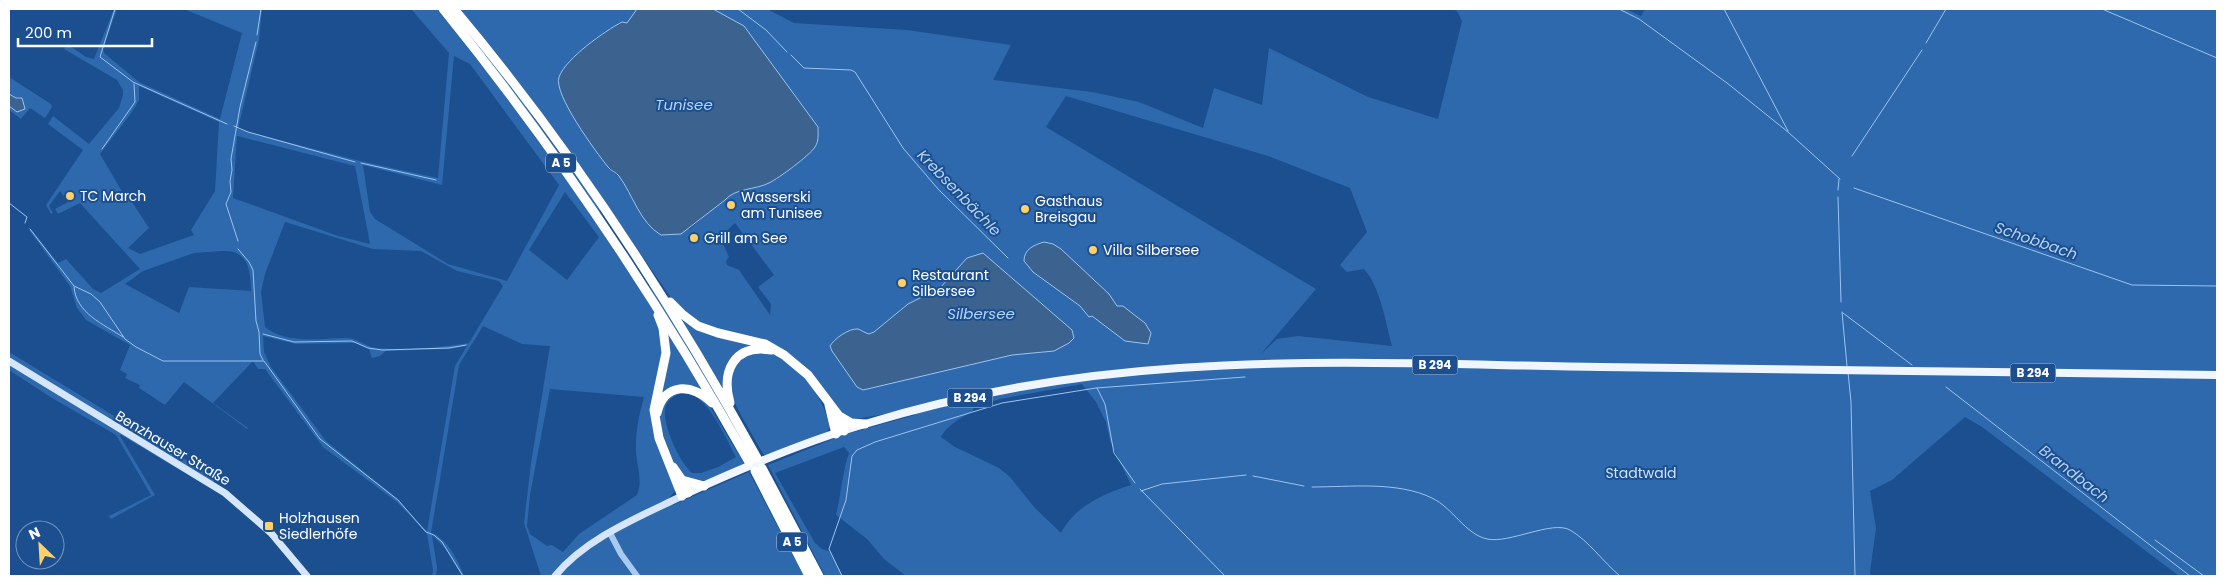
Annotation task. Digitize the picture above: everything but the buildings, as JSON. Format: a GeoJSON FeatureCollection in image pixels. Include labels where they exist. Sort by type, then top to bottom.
{"type":"FeatureCollection","features":[{"type":"Feature","properties":{"kind":"highway","name":"A 5"},"geometry":{"type":"LineString","coordinates":[[443,9],[556,156],[652,298],[724,417],[753,460],[734,417],[653,283],[549,131],[454,9]]}},
{"type":"Feature","properties":{"kind":"highway","name":"A 5"},"geometry":{"type":"LineString","coordinates":[[653,283],[682,314],[698,326],[718,333],[765,344],[778,352]]}},
{"type":"Feature","properties":{"kind":"highway"},"geometry":{"type":"LineString","coordinates":[[652,298],[664,328],[666,353],[655,402],[659,438],[685,495]]}},
{"type":"Feature","properties":{"kind":"highway"},"geometry":{"type":"LineString","coordinates":[[734,417],[726,382],[728,371],[735,360],[743,353],[755,349],[778,352],[801,368],[817,385],[829,405],[840,432]]}},
{"type":"Feature","properties":{"kind":"highway","name":"A 5"},"geometry":{"type":"LineString","coordinates":[[656,420],[658,408],[664,398],[671,392],[683,388],[693,389],[702,393],[724,417]]}},
{"type":"Feature","properties":{"kind":"highway"},"geometry":{"type":"LineString","coordinates":[[829,405],[839,416],[851,423],[865,424]]}},
{"type":"Feature","properties":{"kind":"highway"},"geometry":{"type":"LineString","coordinates":[[839,416],[840,432]]}},
{"type":"Feature","properties":{"kind":"highway"},"geometry":{"type":"LineString","coordinates":[[670,463],[682,480],[685,495]]}},
{"type":"Feature","properties":{"kind":"highway","name":"A 5"},"geometry":{"type":"LineString","coordinates":[[809,576],[758,470],[819,576]]}},
{"type":"Feature","properties":{"kind":"highway"},"geometry":{"type":"LineString","coordinates":[[682,480],[704,486]]}},
{"type":"Feature","properties":{"kind":"main road","name":"Benzhauser Straße"},"geometry":{"type":"LineString","coordinates":[[9,361],[225,493],[271,533],[307,576]]}},
{"type":"Feature","properties":{"kind":"main road","name":"B 294"},"geometry":{"type":"LineString","coordinates":[[685,495],[774,457],[865,424],[1026,387],[1094,376],[1180,368],[1332,363],[2217,375]]}},
{"type":"Feature","properties":{"kind":"main road"},"geometry":{"type":"LineString","coordinates":[[555,576],[597,541],[685,495]]}},
{"type":"Feature","properties":{"kind":"street"},"geometry":{"type":"LineString","coordinates":[[610,533],[621,554],[637,576]]}},
{"type":"Feature","properties":{"kind":"green space"},"geometry":{"type":"Polygon","coordinates":[[[114,9],[117,9],[103,49],[104,53],[139,82],[220,119],[242,33],[184,9],[262,9],[259,40],[238,129],[360,161],[438,178],[449,53],[411,9],[437,9],[498,86],[571,186],[655,312],[664,344],[653,400],[675,491],[669,498],[673,505],[749,472],[804,576],[541,576],[524,523],[531,463],[550,346],[522,344],[483,326],[459,365],[431,533],[447,545],[464,576],[462,576],[445,548],[432,535],[437,567],[436,576],[432,576],[433,570],[427,534],[397,502],[323,447],[265,369],[258,369],[253,361],[213,403],[247,429],[184,382],[165,405],[139,388],[140,385],[125,378],[127,374],[120,370],[130,345],[86,320],[77,308],[70,286],[29,230],[31,229],[58,263],[66,259],[93,289],[101,293],[140,269],[80,203],[58,214],[55,209],[68,202],[60,191],[49,206],[53,213],[51,214],[46,205],[83,150],[48,124],[53,116],[89,144],[119,108],[123,90],[117,80],[64,49],[67,44],[86,57],[94,59],[114,9]],[[454,56],[442,185],[363,165],[370,212],[375,219],[448,264],[507,281],[559,185],[470,64],[454,56]],[[139,86],[139,100],[100,154],[127,200],[130,199],[149,228],[128,248],[140,254],[194,235],[191,230],[215,191],[219,122],[139,86]],[[237,136],[233,198],[338,236],[370,244],[355,166],[237,136]],[[565,192],[529,250],[567,280],[599,237],[565,192]],[[285,222],[265,274],[261,292],[265,327],[274,333],[304,339],[347,338],[355,339],[376,348],[411,349],[469,343],[503,286],[499,281],[457,271],[421,251],[373,249],[285,222]],[[232,252],[194,253],[143,271],[125,284],[179,313],[189,287],[251,291],[247,265],[242,257],[232,252]],[[263,336],[264,352],[271,367],[326,441],[399,500],[410,515],[427,531],[455,366],[467,346],[450,349],[386,351],[380,356],[372,358],[369,349],[355,343],[296,344],[263,336]],[[550,389],[530,495],[527,526],[530,534],[547,546],[552,545],[563,552],[579,534],[637,495],[640,479],[636,438],[644,397],[550,389]]]}},
{"type":"Feature","properties":{"kind":"green space"},"geometry":{"type":"Polygon","coordinates":[[[447,9],[450,9],[521,100],[601,210],[599,212],[447,9]]]}},
{"type":"Feature","properties":{"kind":"green space","name":"Stadtwald"},"geometry":{"type":"Polygon","coordinates":[[[459,9],[637,9],[627,23],[606,31],[579,52],[560,76],[562,95],[609,169],[620,177],[648,225],[690,229],[730,194],[768,183],[805,157],[818,127],[744,26],[713,9],[767,9],[794,23],[907,30],[1011,45],[993,80],[1092,92],[1139,102],[1203,128],[1214,88],[1262,105],[1269,48],[1368,97],[1438,119],[1462,21],[1457,11],[1452,9],[1626,9],[1641,16],[1645,9],[2217,9],[2217,576],[2179,576],[1982,427],[1965,417],[1892,480],[1870,491],[1876,528],[1871,576],[906,576],[884,559],[867,539],[836,515],[849,453],[844,447],[775,473],[815,543],[822,549],[831,552],[843,576],[825,576],[768,465],[843,435],[915,415],[913,409],[851,420],[840,414],[813,374],[791,355],[700,324],[676,305],[579,165],[459,9]],[[1066,96],[1046,127],[1316,289],[1261,354],[1277,339],[1298,336],[1392,346],[1382,306],[1370,276],[1364,269],[1347,272],[1340,265],[1367,232],[1350,188],[1268,156],[1066,96]],[[735,223],[722,235],[722,241],[729,257],[726,261],[727,265],[739,270],[770,315],[771,304],[758,287],[774,275],[735,223]],[[967,258],[940,288],[908,304],[874,332],[869,334],[850,331],[833,341],[863,390],[1012,355],[1054,351],[967,258]],[[1082,384],[1000,399],[973,407],[973,411],[951,425],[941,437],[955,447],[999,468],[1010,477],[1035,508],[1061,533],[1074,515],[1082,508],[1100,497],[1131,485],[1110,441],[1106,422],[1096,402],[1082,384]]]}},
{"type":"Feature","properties":{"kind":"green space"},"geometry":{"type":"Polygon","coordinates":[[[9,77],[51,104],[52,107],[45,118],[30,108],[21,119],[9,110],[9,106],[17,112],[20,97],[16,98],[9,94],[9,77]]]}},
{"type":"Feature","properties":{"kind":"green space"},"geometry":{"type":"Polygon","coordinates":[[[651,285],[723,405],[757,466],[788,528],[727,415],[649,286],[651,285]]]}},
{"type":"Feature","properties":{"kind":"green space"},"geometry":{"type":"Polygon","coordinates":[[[679,315],[760,345],[745,350],[723,388],[679,315]]]}},
{"type":"Feature","properties":{"kind":"green space"},"geometry":{"type":"Polygon","coordinates":[[[667,331],[703,390],[688,386],[658,403],[667,331]]]}},
{"type":"Feature","properties":{"kind":"green space"},"geometry":{"type":"Polygon","coordinates":[[[9,352],[216,478],[210,488],[121,435],[155,495],[111,519],[109,516],[151,495],[116,435],[52,398],[9,370],[9,352]]]}},
{"type":"Feature","properties":{"kind":"green space"},"geometry":{"type":"Polygon","coordinates":[[[752,352],[775,354],[795,367],[803,375],[811,384],[823,405],[830,427],[827,432],[765,457],[732,397],[728,381],[731,371],[744,357],[752,352]]]}},
{"type":"Feature","properties":{"kind":"green space"},"geometry":{"type":"Polygon","coordinates":[[[680,390],[693,391],[704,397],[745,465],[707,480],[691,481],[684,478],[670,457],[661,431],[660,418],[662,407],[669,397],[680,390]],[[688,392],[675,396],[667,403],[665,413],[668,432],[682,461],[692,473],[701,473],[718,467],[736,457],[711,412],[688,392]]]}},
{"type":"Feature","properties":{"kind":"water","name":"Tunisee"},"geometry":{"type":"Polygon","coordinates":[[[637,9],[713,9],[744,26],[818,127],[818,140],[815,147],[794,167],[769,183],[734,193],[681,234],[661,235],[642,216],[624,183],[608,167],[577,123],[562,96],[559,85],[559,77],[569,62],[596,38],[622,22],[627,23],[637,9]]]}},
{"type":"Feature","properties":{"kind":"water"},"geometry":{"type":"Polygon","coordinates":[[[9,94],[16,98],[22,98],[25,109],[17,112],[9,106],[9,94]]]}},
{"type":"Feature","properties":{"kind":"water"},"geometry":{"type":"Polygon","coordinates":[[[1044,242],[1053,244],[1061,249],[1109,294],[1117,306],[1123,306],[1145,323],[1151,333],[1148,344],[1125,341],[1092,316],[1089,317],[1080,306],[1033,272],[1024,261],[1024,257],[1033,246],[1044,242]]]}},
{"type":"Feature","properties":{"kind":"water","name":"Silbersee"},"geometry":{"type":"Polygon","coordinates":[[[983,253],[1072,330],[1074,338],[1054,351],[1012,355],[863,390],[857,387],[832,351],[830,346],[832,343],[850,330],[858,329],[869,334],[874,332],[908,304],[940,288],[967,258],[983,253]]]}},
{"type":"Feature","properties":{"kind":"waterway"},"geometry":{"type":"LineString","coordinates":[[115,9],[100,57],[133,82],[227,124]]}},
{"type":"Feature","properties":{"kind":"waterway"},"geometry":{"type":"LineString","coordinates":[[257,35],[261,9]]}},
{"type":"Feature","properties":{"kind":"waterway","name":"Krebsenbächle"},"geometry":{"type":"LineString","coordinates":[[738,9],[766,30],[787,52]]}},
{"type":"Feature","properties":{"kind":"waterway","name":"Schobbach"},"geometry":{"type":"LineString","coordinates":[[1619,9],[1639,19],[1727,83],[1788,132],[1840,179]]}},
{"type":"Feature","properties":{"kind":"waterway"},"geometry":{"type":"LineString","coordinates":[[1724,9],[1788,131]]}},
{"type":"Feature","properties":{"kind":"waterway"},"geometry":{"type":"LineString","coordinates":[[1926,43],[1946,9]]}},
{"type":"Feature","properties":{"kind":"waterway"},"geometry":{"type":"LineString","coordinates":[[2102,9],[2217,58]]}},
{"type":"Feature","properties":{"kind":"waterway"},"geometry":{"type":"LineString","coordinates":[[238,241],[226,204],[231,192],[231,159],[240,107],[256,42]]}},
{"type":"Feature","properties":{"kind":"waterway"},"geometry":{"type":"LineString","coordinates":[[1852,156],[1922,50]]}},
{"type":"Feature","properties":{"kind":"waterway","name":"Krebsenbächle"},"geometry":{"type":"LineString","coordinates":[[791,55],[804,68],[851,70],[855,72],[903,148],[938,189],[1008,258]]}},
{"type":"Feature","properties":{"kind":"waterway"},"geometry":{"type":"LineString","coordinates":[[102,149],[135,102],[134,84]]}},
{"type":"Feature","properties":{"kind":"waterway"},"geometry":{"type":"LineString","coordinates":[[234,126],[248,132],[355,162]]}},
{"type":"Feature","properties":{"kind":"waterway"},"geometry":{"type":"LineString","coordinates":[[361,163],[436,180]]}},
{"type":"Feature","properties":{"kind":"waterway","name":"Brandbach"},"geometry":{"type":"LineString","coordinates":[[1838,190],[1839,179]]}},
{"type":"Feature","properties":{"kind":"waterway","name":"Schobbach"},"geometry":{"type":"LineString","coordinates":[[1854,188],[2132,285],[2217,286]]}},
{"type":"Feature","properties":{"kind":"waterway","name":"Brandbach"},"geometry":{"type":"LineString","coordinates":[[1838,197],[1841,302]]}},
{"type":"Feature","properties":{"kind":"waterway"},"geometry":{"type":"LineString","coordinates":[[9,203],[27,217],[25,223]]}},
{"type":"Feature","properties":{"kind":"waterway"},"geometry":{"type":"LineString","coordinates":[[30,229],[74,286],[91,294],[100,302],[125,339],[136,347],[163,361],[264,361],[320,439],[398,500],[426,532],[434,535],[442,542],[463,576]]}},
{"type":"Feature","properties":{"kind":"waterway"},"geometry":{"type":"LineString","coordinates":[[238,249],[253,270],[256,321],[259,332],[260,354],[263,360]]}},
{"type":"Feature","properties":{"kind":"waterway"},"geometry":{"type":"LineString","coordinates":[[74,287],[76,296],[85,311],[123,337]]}},
{"type":"Feature","properties":{"kind":"waterway"},"geometry":{"type":"LineString","coordinates":[[1842,312],[1847,366]]}},
{"type":"Feature","properties":{"kind":"waterway","name":"Brandbach"},"geometry":{"type":"LineString","coordinates":[[1843,313],[1912,365]]}},
{"type":"Feature","properties":{"kind":"waterway"},"geometry":{"type":"LineString","coordinates":[[263,334],[294,342],[352,341],[368,348],[382,350],[449,348],[466,345]]}},
{"type":"Feature","properties":{"kind":"waterway"},"geometry":{"type":"LineString","coordinates":[[1848,372],[1851,402],[1855,576]]}},
{"type":"Feature","properties":{"kind":"waterway"},"geometry":{"type":"LineString","coordinates":[[842,576],[829,549],[846,500],[852,456],[857,450],[875,442],[1002,403],[1096,388],[1245,377]]}},
{"type":"Feature","properties":{"kind":"waterway","name":"Brandbach"},"geometry":{"type":"LineString","coordinates":[[1946,387],[2190,576]]}},
{"type":"Feature","properties":{"kind":"waterway"},"geometry":{"type":"LineString","coordinates":[[1097,388],[1105,404],[1114,453],[1135,483]]}},
{"type":"Feature","properties":{"kind":"waterway","name":"Krebsenbächle"},"geometry":{"type":"LineString","coordinates":[[1141,491],[1162,484],[1246,475]]}},
{"type":"Feature","properties":{"kind":"waterway","name":"Krebsenbächle"},"geometry":{"type":"LineString","coordinates":[[1253,476],[1304,486]]}},
{"type":"Feature","properties":{"kind":"waterway","name":"Krebsenbächle"},"geometry":{"type":"LineString","coordinates":[[1312,487],[1373,486],[1404,489],[1418,493],[1439,502],[1472,532],[1487,539],[1496,540],[1553,528],[1570,530],[1620,576]]}},
{"type":"Feature","properties":{"kind":"waterway"},"geometry":{"type":"LineString","coordinates":[[1140,489],[1225,576]]}},
{"type":"Feature","properties":{"kind":"waterway"},"geometry":{"type":"LineString","coordinates":[[2155,540],[2204,576]]}},
{"type":"Feature","properties":{"kind":"place","name":"TC March"},"geometry":{"type":"Point","coordinates":[70,196]}},
{"type":"Feature","properties":{"kind":"place","name":"Wasserski am Tunisee"},"geometry":{"type":"Point","coordinates":[731,205]}},
{"type":"Feature","properties":{"kind":"place","name":"Gasthaus Breisgau"},"geometry":{"type":"Point","coordinates":[1025,209]}},
{"type":"Feature","properties":{"kind":"place","name":"Grill am See"},"geometry":{"type":"Point","coordinates":[694,238]}},
{"type":"Feature","properties":{"kind":"place","name":"Villa Silbersee"},"geometry":{"type":"Point","coordinates":[1093,250]}},
{"type":"Feature","properties":{"kind":"place","name":"Restaurant Silbersee"},"geometry":{"type":"Point","coordinates":[902,283]}},
{"type":"Feature","properties":{"kind":"place","name":"Holzhausen Siedlerhöfe"},"geometry":{"type":"Point","coordinates":[269,526]}}]}
